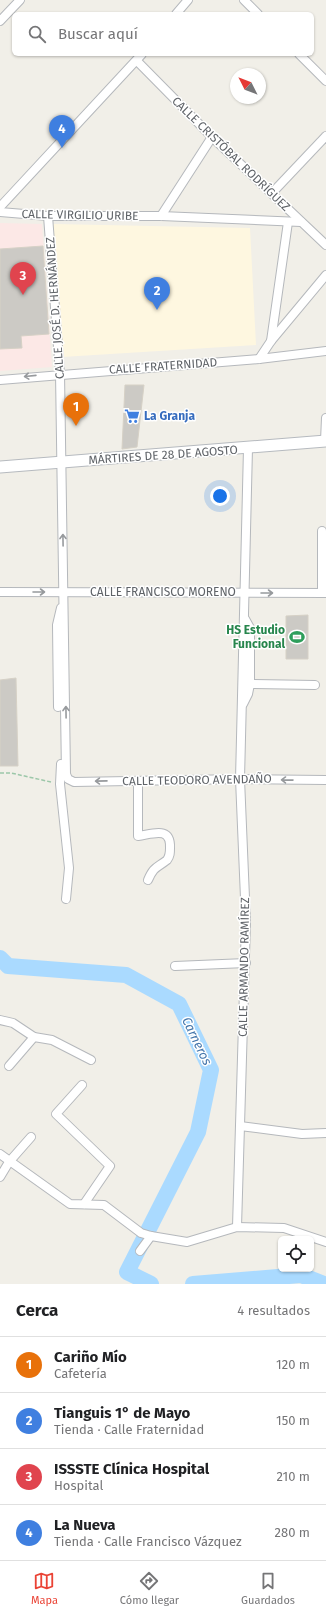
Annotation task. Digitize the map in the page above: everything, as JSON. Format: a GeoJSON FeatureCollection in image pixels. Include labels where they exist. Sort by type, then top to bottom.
{"type":"FeatureCollection","features":[{"type":"Feature","properties":{"kind":"main road","name":"MÁRTIRES DE 28 DE AGOSTO"},"geometry":{"type":"LineString","coordinates":[[0,467],[325,441]]}},
{"type":"Feature","properties":{"kind":"street"},"geometry":{"type":"LineString","coordinates":[[0,21],[20,0]]}},
{"type":"Feature","properties":{"kind":"street"},"geometry":{"type":"LineString","coordinates":[[178,12],[188,0]]}},
{"type":"Feature","properties":{"kind":"street"},"geometry":{"type":"LineString","coordinates":[[244,0],[256,12]]}},
{"type":"Feature","properties":{"kind":"street"},"geometry":{"type":"LineString","coordinates":[[0,207],[141,56]]}},
{"type":"Feature","properties":{"kind":"street"},"geometry":{"type":"LineString","coordinates":[[301,56],[326,81]]}},
{"type":"Feature","properties":{"kind":"street","name":"CALLE CRISTÓBAL RODRÍGUEZ"},"geometry":{"type":"LineString","coordinates":[[137,61],[212,137],[326,246]]}},
{"type":"Feature","properties":{"kind":"street"},"geometry":{"type":"LineString","coordinates":[[272,193],[326,136]]}},
{"type":"Feature","properties":{"kind":"street"},"geometry":{"type":"LineString","coordinates":[[161,216],[212,137]]}},
{"type":"Feature","properties":{"kind":"street","name":"CALLE VIRGILIO URIBE"},"geometry":{"type":"LineString","coordinates":[[0,212],[48,216],[161,216],[301,222]]}},
{"type":"Feature","properties":{"kind":"street","name":"CALLE JOSÉ D. HERNÁNDEZ"},"geometry":{"type":"LineString","coordinates":[[48,216],[60,374],[66,774],[68,779]]}},
{"type":"Feature","properties":{"kind":"street"},"geometry":{"type":"LineString","coordinates":[[271,340],[288,222]]}},
{"type":"Feature","properties":{"kind":"street"},"geometry":{"type":"LineString","coordinates":[[259,359],[271,340],[326,275]]}},
{"type":"Feature","properties":{"kind":"street","name":"CALLE FRATERNIDAD"},"geometry":{"type":"LineString","coordinates":[[0,380],[259,359],[326,351]]}},
{"type":"Feature","properties":{"kind":"street"},"geometry":{"type":"LineString","coordinates":[[325,441],[326,418]]}},
{"type":"Feature","properties":{"kind":"street","name":"CALLE ARMANDO RAMÍREZ"},"geometry":{"type":"LineString","coordinates":[[238,1227],[246,962],[246,922],[240,779],[248,448]]}},
{"type":"Feature","properties":{"kind":"street"},"geometry":{"type":"LineString","coordinates":[[322,531],[324,593]]}},
{"type":"Feature","properties":{"kind":"street","name":"CALLE FRANCISCO MORENO"},"geometry":{"type":"LineString","coordinates":[[0,592],[324,593]]}},
{"type":"Feature","properties":{"kind":"street","name":"CALLE JOSÉ D. HERNÁNDEZ"},"geometry":{"type":"LineString","coordinates":[[58,707],[57,625],[64,592]]}},
{"type":"Feature","properties":{"kind":"street","name":"CALLE ARMANDO RAMÍREZ"},"geometry":{"type":"LineString","coordinates":[[241,707],[248,694],[250,684],[250,628],[245,617]]}},
{"type":"Feature","properties":{"kind":"street"},"geometry":{"type":"LineString","coordinates":[[250,684],[315,685]]}},
{"type":"Feature","properties":{"kind":"street","name":"CALLE JOSÉ D. HERNÁNDEZ"},"geometry":{"type":"LineString","coordinates":[[66,736],[62,746],[60,784],[69,868],[66,899]]}},
{"type":"Feature","properties":{"kind":"street","name":"CALLE TEODORO AVENDAÑO"},"geometry":{"type":"LineString","coordinates":[[68,779],[74,782],[240,779],[326,780]]}},
{"type":"Feature","properties":{"kind":"street"},"geometry":{"type":"LineString","coordinates":[[138,781],[138,836],[162,833],[168,835],[171,840],[170,855],[152,871],[148,880]]}},
{"type":"Feature","properties":{"kind":"street"},"geometry":{"type":"LineString","coordinates":[[175,966],[246,962]]}},
{"type":"Feature","properties":{"kind":"street"},"geometry":{"type":"LineString","coordinates":[[0,1020],[13,1023],[34,1037],[52,1040],[91,1060]]}},
{"type":"Feature","properties":{"kind":"street"},"geometry":{"type":"LineString","coordinates":[[9,1066],[34,1037]]}},
{"type":"Feature","properties":{"kind":"street"},"geometry":{"type":"LineString","coordinates":[[82,1084],[56,1114],[110,1166],[84,1204]]}},
{"type":"Feature","properties":{"kind":"street"},"geometry":{"type":"LineString","coordinates":[[240,1126],[302,1134],[326,1133]]}},
{"type":"Feature","properties":{"kind":"street"},"geometry":{"type":"LineString","coordinates":[[0,1177],[9,1162],[31,1137]]}},
{"type":"Feature","properties":{"kind":"street"},"geometry":{"type":"LineString","coordinates":[[0,1154],[9,1162],[70,1204],[104,1205],[141,1233],[151,1236],[187,1242],[238,1227],[284,1228],[326,1242]]}},
{"type":"Feature","properties":{"kind":"street"},"geometry":{"type":"LineString","coordinates":[[140,1251],[151,1236]]}},
{"type":"Feature","properties":{"kind":"path"},"geometry":{"type":"LineString","coordinates":[[0,773],[11,773],[60,784]]}},
{"type":"Feature","properties":{"kind":"shaded area"},"geometry":{"type":"Polygon","coordinates":[[[0,223],[42,224],[52,367],[0,371],[0,223]]]}},
{"type":"Feature","properties":{"kind":"shaded area"},"geometry":{"type":"Polygon","coordinates":[[[53,224],[250,228],[256,345],[62,357],[53,224]]]}},
{"type":"Feature","properties":{"kind":"building"},"geometry":{"type":"Polygon","coordinates":[[[43,246],[49,334],[21,336],[22,348],[0,349],[0,249],[43,246]]]}},
{"type":"Feature","properties":{"kind":"building","name":"La Granja"},"geometry":{"type":"Polygon","coordinates":[[[125,385],[144,385],[137,447],[122,449],[125,385]]]}},
{"type":"Feature","properties":{"kind":"building","name":"HS Estudio Funcional"},"geometry":{"type":"Polygon","coordinates":[[[308,615],[308,659],[286,659],[286,616],[308,615]]]}},
{"type":"Feature","properties":{"kind":"building"},"geometry":{"type":"Polygon","coordinates":[[[16,678],[18,766],[0,766],[0,680],[16,678]]]}},
{"type":"Feature","properties":{"kind":"waterway","name":"Carneros"},"geometry":{"type":"LineString","coordinates":[[0,958],[8,966],[126,975],[179,1004],[211,1070],[198,1132],[127,1272],[151,1284]]}},
{"type":"Feature","properties":{"kind":"waterway","name":"Carneros"},"geometry":{"type":"LineString","coordinates":[[193,1284],[301,1275],[324,1284]]}},
{"type":"Feature","properties":{"kind":"place","name":"La Nueva"},"geometry":{"type":"Point","coordinates":[62,148]}},
{"type":"Feature","properties":{"kind":"place","name":"ISSSTE Clínica Hospital"},"geometry":{"type":"Point","coordinates":[23,295]}},
{"type":"Feature","properties":{"kind":"place","name":"Tianguis 1° de Mayo"},"geometry":{"type":"Point","coordinates":[157,310]}},
{"type":"Feature","properties":{"kind":"place","name":"La Granja"},"geometry":{"type":"Point","coordinates":[132,416]}},
{"type":"Feature","properties":{"kind":"place","name":"Cariño Mío"},"geometry":{"type":"Point","coordinates":[76,426]}},
{"type":"Feature","properties":{"kind":"place","name":"HS Estudio Funcional"},"geometry":{"type":"Point","coordinates":[297,637]}}]}
